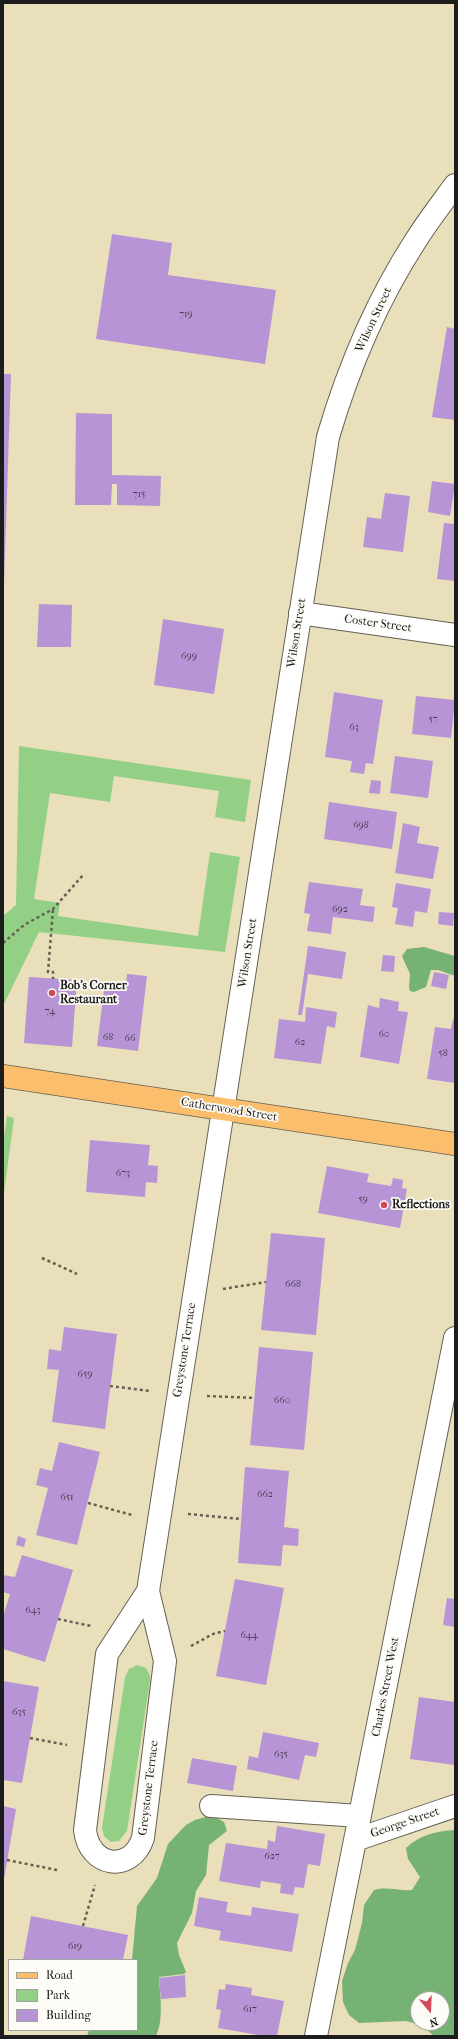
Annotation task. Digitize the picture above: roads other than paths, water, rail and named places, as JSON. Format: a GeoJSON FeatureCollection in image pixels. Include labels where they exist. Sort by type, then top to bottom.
{"type":"FeatureCollection","features":[{"type":"Feature","properties":{"kind":"main road","name":"Catherwood Street"},"geometry":{"type":"LineString","coordinates":[[3,1076],[455,1144]]}},
{"type":"Feature","properties":{"kind":"street","name":"Wilson Street"},"geometry":{"type":"LineString","coordinates":[[223,1110],[328,437],[336,409],[364,337],[386,292],[416,240],[455,185]]}},
{"type":"Feature","properties":{"kind":"street","name":"Coster Street"},"geometry":{"type":"LineString","coordinates":[[300,613],[455,635]]}},
{"type":"Feature","properties":{"kind":"street","name":"Greystone Terrace"},"geometry":{"type":"LineString","coordinates":[[148,1591],[107,1654],[85,1830],[86,1841],[93,1852],[103,1860],[118,1862],[125,1860],[139,1848],[143,1838],[165,1661],[148,1591],[223,1110]]}},
{"type":"Feature","properties":{"kind":"street","name":"Charles Street West"},"geometry":{"type":"LineString","coordinates":[[316,2036],[455,1338]]}},
{"type":"Feature","properties":{"kind":"street"},"geometry":{"type":"LineString","coordinates":[[211,1806],[360,1816]]}},
{"type":"Feature","properties":{"kind":"street","name":"George Street"},"geometry":{"type":"LineString","coordinates":[[355,1840],[455,1806]]}},
{"type":"Feature","properties":{"kind":"place","name":"Bob's Corner Restaurant"},"geometry":{"type":"Point","coordinates":[52,993]}},
{"type":"Feature","properties":{"kind":"place","name":"Reflections"},"geometry":{"type":"Point","coordinates":[384,1205]}}]}
